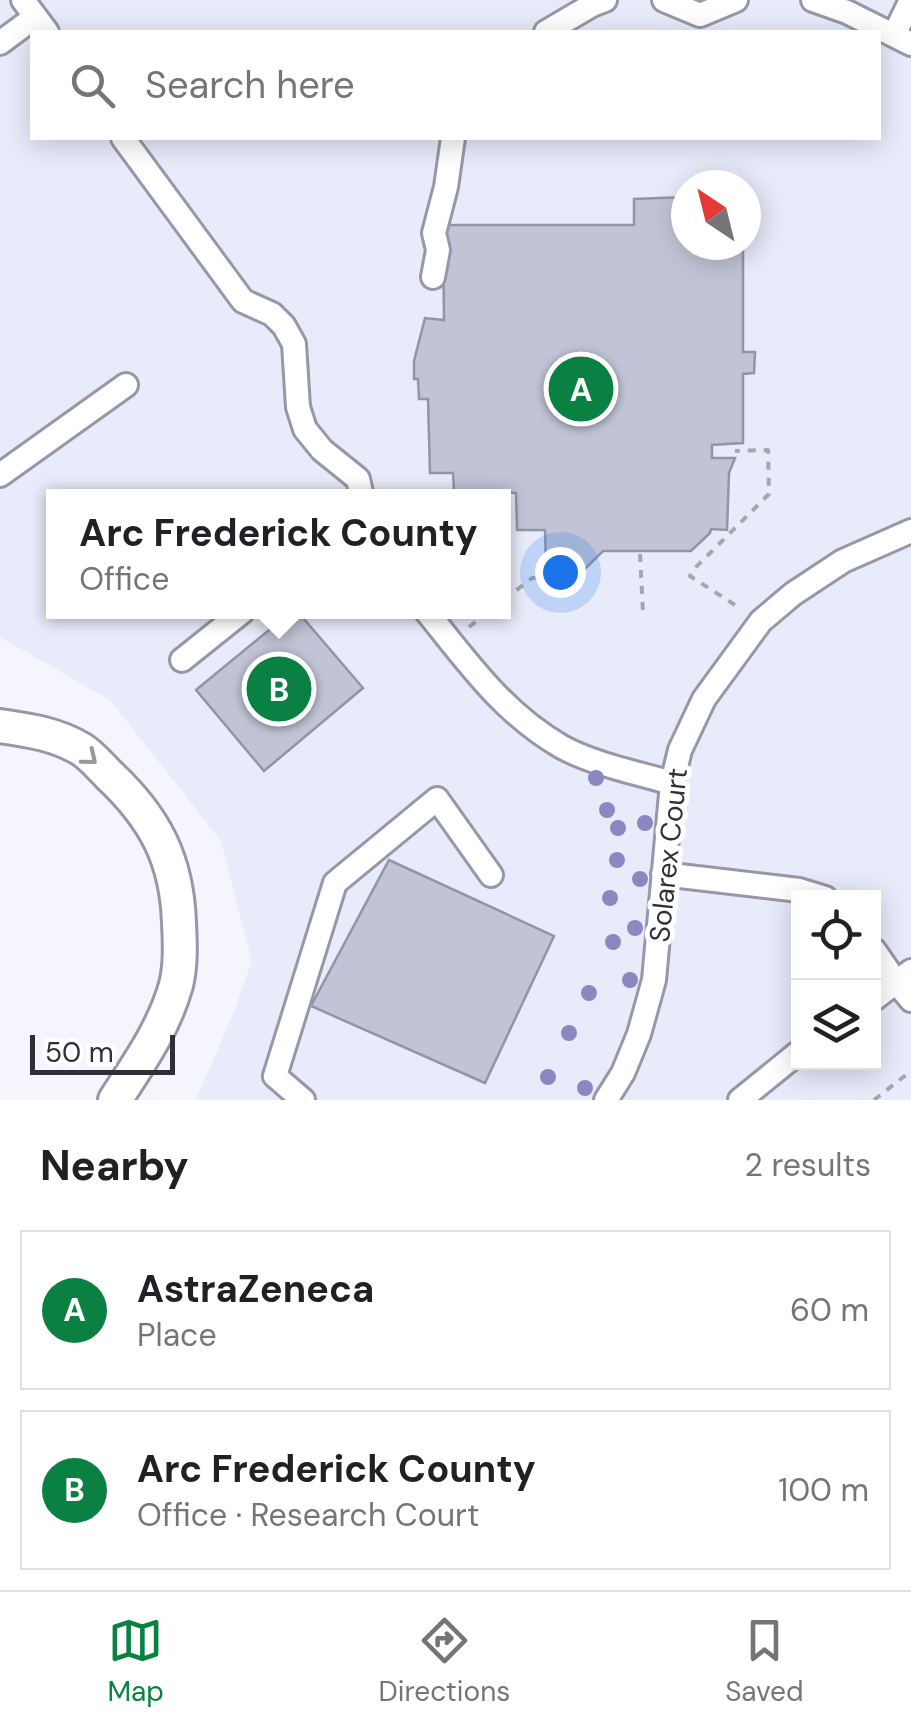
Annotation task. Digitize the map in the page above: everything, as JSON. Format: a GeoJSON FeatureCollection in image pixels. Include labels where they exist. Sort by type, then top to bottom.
{"type":"FeatureCollection","features":[{"type":"Feature","properties":{"kind":"highway"},"geometry":{"type":"LineString","coordinates":[[0,726],[42,732],[83,750],[144,814],[163,844],[174,874],[180,944],[176,983],[158,1034],[115,1100]]}},
{"type":"Feature","properties":{"kind":"street"},"geometry":{"type":"LineString","coordinates":[[549,30],[605,0]]}},
{"type":"Feature","properties":{"kind":"street"},"geometry":{"type":"LineString","coordinates":[[664,0],[700,15],[736,0]]}},
{"type":"Feature","properties":{"kind":"street"},"geometry":{"type":"LineString","coordinates":[[812,0],[847,12],[902,40],[911,0]]}},
{"type":"Feature","properties":{"kind":"street"},"geometry":{"type":"LineString","coordinates":[[0,43],[35,16]]}},
{"type":"Feature","properties":{"kind":"street"},"geometry":{"type":"LineString","coordinates":[[124,140],[242,301],[272,314],[284,326],[294,344],[298,407],[304,429],[360,488]]}},
{"type":"Feature","properties":{"kind":"street"},"geometry":{"type":"LineString","coordinates":[[433,278],[438,250],[434,233],[453,140]]}},
{"type":"Feature","properties":{"kind":"street"},"geometry":{"type":"LineString","coordinates":[[0,475],[126,385]]}},
{"type":"Feature","properties":{"kind":"street","name":"Solarex Court"},"geometry":{"type":"LineString","coordinates":[[606,1100],[623,1073],[639,1034],[654,980],[672,783],[680,750],[704,699],[761,621],[793,594],[843,561],[911,531]]}},
{"type":"Feature","properties":{"kind":"street"},"geometry":{"type":"LineString","coordinates":[[182,660],[233,619]]}},
{"type":"Feature","properties":{"kind":"street"},"geometry":{"type":"LineString","coordinates":[[433,619],[513,714],[540,733],[566,748],[672,783]]}},
{"type":"Feature","properties":{"kind":"street"},"geometry":{"type":"LineString","coordinates":[[303,1100],[276,1076],[336,883],[437,800],[491,875]]}},
{"type":"Feature","properties":{"kind":"street"},"geometry":{"type":"LineString","coordinates":[[663,874],[799,890]]}},
{"type":"Feature","properties":{"kind":"street"},"geometry":{"type":"LineString","coordinates":[[881,957],[906,984],[881,995]]}},
{"type":"Feature","properties":{"kind":"street"},"geometry":{"type":"LineString","coordinates":[[740,1100],[791,1059]]}},
{"type":"Feature","properties":{"kind":"path"},"geometry":{"type":"LineString","coordinates":[[735,605],[690,576],[768,494],[768,450],[736,451]]}},
{"type":"Feature","properties":{"kind":"path"},"geometry":{"type":"LineString","coordinates":[[640,554],[643,613]]}},
{"type":"Feature","properties":{"kind":"path"},"geometry":{"type":"LineString","coordinates":[[511,594],[532,578],[555,578]]}},
{"type":"Feature","properties":{"kind":"path"},"geometry":{"type":"LineString","coordinates":[[469,627],[480,619]]}},
{"type":"Feature","properties":{"kind":"path"},"geometry":{"type":"LineString","coordinates":[[874,1100],[911,1071]]}},
{"type":"Feature","properties":{"kind":"shaded area"},"geometry":{"type":"Polygon","coordinates":[[[0,0],[911,0],[911,1100],[196,1100],[252,961],[221,841],[110,700],[0,637],[0,0]]]}},
{"type":"Feature","properties":{"kind":"building"},"geometry":{"type":"Polygon","coordinates":[[[671,198],[671,260],[743,260],[743,352],[755,352],[754,373],[743,374],[743,443],[712,445],[712,458],[735,458],[729,473],[727,530],[711,529],[691,551],[603,551],[584,570],[546,569],[545,530],[517,530],[516,493],[511,489],[454,489],[453,473],[430,473],[428,399],[419,399],[414,361],[425,318],[444,320],[443,225],[634,225],[634,199],[671,198]]]}},
{"type":"Feature","properties":{"kind":"building"},"geometry":{"type":"Polygon","coordinates":[[[282,619],[304,619],[363,688],[264,771],[196,690],[282,619]]]}},
{"type":"Feature","properties":{"kind":"building"},"geometry":{"type":"Polygon","coordinates":[[[389,860],[554,936],[485,1083],[311,1006],[389,860]]]}},
{"type":"Feature","properties":{"kind":"place","name":"AstraZeneca"},"geometry":{"type":"Point","coordinates":[581,389]}},
{"type":"Feature","properties":{"kind":"place","name":"Arc Frederick County"},"geometry":{"type":"Point","coordinates":[279,689]}}]}
